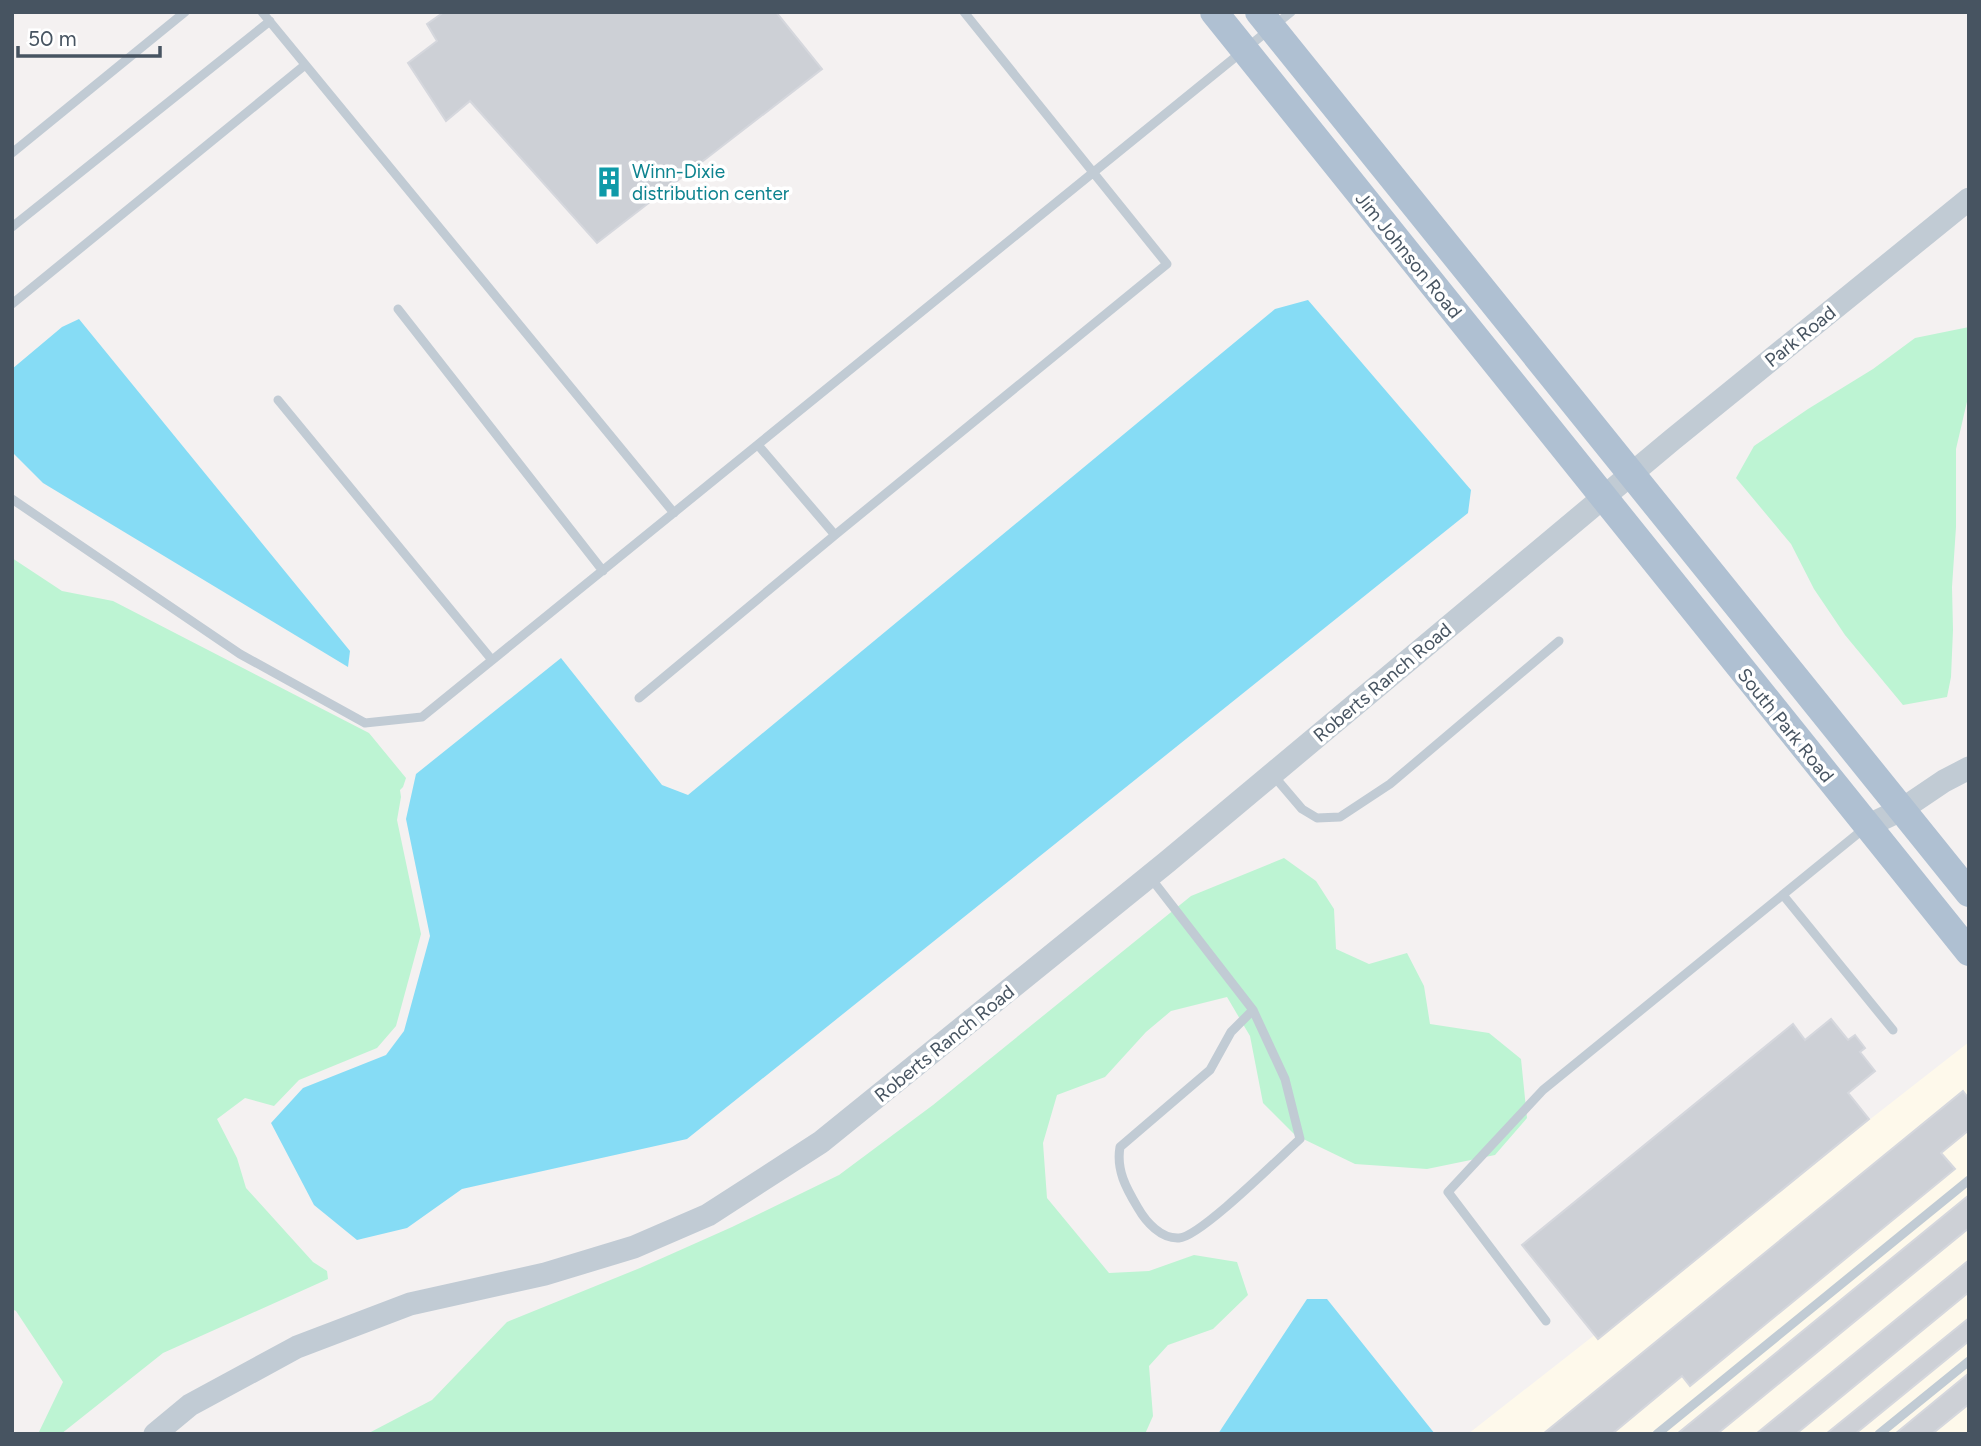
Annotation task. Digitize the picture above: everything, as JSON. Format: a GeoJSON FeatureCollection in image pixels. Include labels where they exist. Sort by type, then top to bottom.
{"type":"FeatureCollection","features":[{"type":"Feature","properties":{"kind":"main road","name":"Jim Johnson Road"},"geometry":{"type":"LineString","coordinates":[[1214,12],[1420,267],[1618,486]]}},
{"type":"Feature","properties":{"kind":"main road","name":"Jim Johnson Road"},"geometry":{"type":"LineString","coordinates":[[1274,18],[1456,256],[1618,486]]}},
{"type":"Feature","properties":{"kind":"main road"},"geometry":{"type":"LineString","coordinates":[[1245,50],[1289,72],[1423,239],[1456,256]]}},
{"type":"Feature","properties":{"kind":"main road","name":"South Park Road"},"geometry":{"type":"LineString","coordinates":[[1618,486],[1799,682],[1882,819],[1969,952]]}},
{"type":"Feature","properties":{"kind":"main road","name":"South Park Road"},"geometry":{"type":"LineString","coordinates":[[1618,486],[1882,819],[1969,893]]}},
{"type":"Feature","properties":{"kind":"main road"},"geometry":{"type":"LineString","coordinates":[[1882,819],[1920,855],[1969,915]]}},
{"type":"Feature","properties":{"kind":"street","name":"Park Road"},"geometry":{"type":"LineString","coordinates":[[1618,486],[1969,199]]}},
{"type":"Feature","properties":{"kind":"street","name":"Roberts Ranch Road"},"geometry":{"type":"LineString","coordinates":[[155,1434],[190,1405],[297,1347],[410,1304],[545,1274],[634,1247],[708,1215],[821,1142],[1149,876],[1618,486]]}},
{"type":"Feature","properties":{"kind":"street"},"geometry":{"type":"LineString","coordinates":[[1882,819],[1969,768]]}},
{"type":"Feature","properties":{"kind":"lane"},"geometry":{"type":"LineString","coordinates":[[12,153],[186,12]]}},
{"type":"Feature","properties":{"kind":"lane"},"geometry":{"type":"LineString","coordinates":[[262,12],[674,513]]}},
{"type":"Feature","properties":{"kind":"lane"},"geometry":{"type":"LineString","coordinates":[[639,698],[1167,264],[964,12]]}},
{"type":"Feature","properties":{"kind":"lane"},"geometry":{"type":"LineString","coordinates":[[12,499],[240,654],[365,723],[422,717],[1245,50],[1274,18]]}},
{"type":"Feature","properties":{"kind":"lane"},"geometry":{"type":"LineString","coordinates":[[12,227],[270,21]]}},
{"type":"Feature","properties":{"kind":"lane"},"geometry":{"type":"LineString","coordinates":[[12,304],[305,65]]}},
{"type":"Feature","properties":{"kind":"lane"},"geometry":{"type":"LineString","coordinates":[[398,309],[603,571]]}},
{"type":"Feature","properties":{"kind":"lane"},"geometry":{"type":"LineString","coordinates":[[278,400],[492,660]]}},
{"type":"Feature","properties":{"kind":"lane"},"geometry":{"type":"LineString","coordinates":[[758,445],[835,535]]}},
{"type":"Feature","properties":{"kind":"lane"},"geometry":{"type":"LineString","coordinates":[[1272,774],[1302,809],[1317,818],[1340,817],[1390,783],[1559,640]]}},
{"type":"Feature","properties":{"kind":"lane"},"geometry":{"type":"LineString","coordinates":[[1546,1321],[1448,1192],[1543,1090],[1783,895],[1882,819]]}},
{"type":"Feature","properties":{"kind":"lane"},"geometry":{"type":"LineString","coordinates":[[1149,876],[1253,1010],[1285,1079],[1300,1139],[1202,1227],[1181,1238],[1163,1235],[1144,1219],[1126,1188],[1117,1162],[1120,1147],[1210,1070],[1231,1032],[1253,1010]]}},
{"type":"Feature","properties":{"kind":"lane"},"geometry":{"type":"LineString","coordinates":[[1783,895],[1893,1030]]}},
{"type":"Feature","properties":{"kind":"lane"},"geometry":{"type":"LineString","coordinates":[[1657,1434],[1969,1180]]}},
{"type":"Feature","properties":{"kind":"lane"},"geometry":{"type":"LineString","coordinates":[[1879,1434],[1969,1361]]}},
{"type":"Feature","properties":{"kind":"shaded area"},"geometry":{"type":"Polygon","coordinates":[[[1969,1042],[1969,1434],[1468,1434],[1873,1117],[1969,1042]]]}},
{"type":"Feature","properties":{"kind":"green space"},"geometry":{"type":"Polygon","coordinates":[[[1969,327],[1969,393],[1956,449],[1951,677],[1947,697],[1903,705],[1845,635],[1814,589],[1791,544],[1736,478],[1754,446],[1873,369],[1915,338],[1969,327]]]}},
{"type":"Feature","properties":{"kind":"green space"},"geometry":{"type":"Polygon","coordinates":[[[12,558],[62,591],[113,601],[369,733],[406,778],[400,790],[397,820],[421,934],[396,1026],[377,1048],[299,1080],[274,1106],[245,1098],[217,1119],[237,1158],[246,1188],[313,1262],[327,1271],[328,1279],[163,1353],[61,1434],[38,1434],[63,1382],[16,1311],[12,1309],[12,558]]]}},
{"type":"Feature","properties":{"kind":"green space"},"geometry":{"type":"Polygon","coordinates":[[[1284,858],[1316,881],[1334,909],[1336,949],[1369,964],[1407,953],[1424,986],[1430,1024],[1489,1033],[1521,1059],[1527,1118],[1495,1155],[1427,1169],[1355,1164],[1295,1135],[1263,1103],[1250,1036],[1227,997],[1171,1011],[1146,1032],[1105,1077],[1057,1095],[1043,1143],[1047,1198],[1109,1273],[1149,1271],[1194,1255],[1237,1262],[1248,1295],[1213,1329],[1168,1345],[1149,1366],[1153,1416],[1145,1434],[367,1434],[432,1400],[507,1322],[640,1268],[839,1175],[933,1105],[1191,896],[1284,858]]]}},
{"type":"Feature","properties":{"kind":"water"},"geometry":{"type":"Polygon","coordinates":[[[1308,300],[1471,490],[1468,513],[687,1139],[462,1189],[407,1228],[357,1240],[314,1205],[271,1123],[303,1088],[386,1055],[404,1031],[430,936],[406,819],[416,774],[561,658],[662,785],[688,795],[1275,309],[1308,300]]]}},
{"type":"Feature","properties":{"kind":"water"},"geometry":{"type":"Polygon","coordinates":[[[79,319],[350,651],[348,667],[43,483],[12,452],[12,369],[62,327],[79,319]]]}},
{"type":"Feature","properties":{"kind":"water"},"geometry":{"type":"Polygon","coordinates":[[[1307,1299],[1327,1299],[1435,1434],[1218,1434],[1307,1299]]]}},
{"type":"Feature","properties":{"kind":"building","name":"Winn-Dixie distribution center"},"geometry":{"type":"Polygon","coordinates":[[[444,12],[776,12],[822,69],[597,243],[470,101],[446,121],[408,63],[437,41],[427,24],[444,12]]]}},
{"type":"Feature","properties":{"kind":"building"},"geometry":{"type":"Polygon","coordinates":[[[1831,1019],[1848,1040],[1855,1035],[1865,1048],[1860,1052],[1875,1071],[1848,1093],[1869,1119],[1598,1339],[1522,1245],[1793,1024],[1805,1040],[1831,1019]]]}},
{"type":"Feature","properties":{"kind":"building"},"geometry":{"type":"Polygon","coordinates":[[[1963,1091],[1969,1099],[1969,1130],[1941,1153],[1955,1169],[1690,1386],[1682,1376],[1612,1434],[1543,1434],[1963,1091]]]}},
{"type":"Feature","properties":{"kind":"building"},"geometry":{"type":"Polygon","coordinates":[[[1969,1195],[1969,1228],[1717,1434],[1677,1434],[1969,1195]]]}},
{"type":"Feature","properties":{"kind":"building"},"geometry":{"type":"Polygon","coordinates":[[[1969,1260],[1969,1292],[1796,1434],[1756,1434],[1969,1260]]]}},
{"type":"Feature","properties":{"kind":"building"},"geometry":{"type":"Polygon","coordinates":[[[1969,1318],[1969,1341],[1855,1434],[1826,1434],[1969,1318]]]}},
{"type":"Feature","properties":{"kind":"building"},"geometry":{"type":"Polygon","coordinates":[[[1969,1373],[1969,1404],[1932,1434],[1895,1434],[1969,1373]]]}},
{"type":"Feature","properties":{"kind":"place","name":"Winn-Dixie distribution center"},"geometry":{"type":"Point","coordinates":[609,182]}}]}
